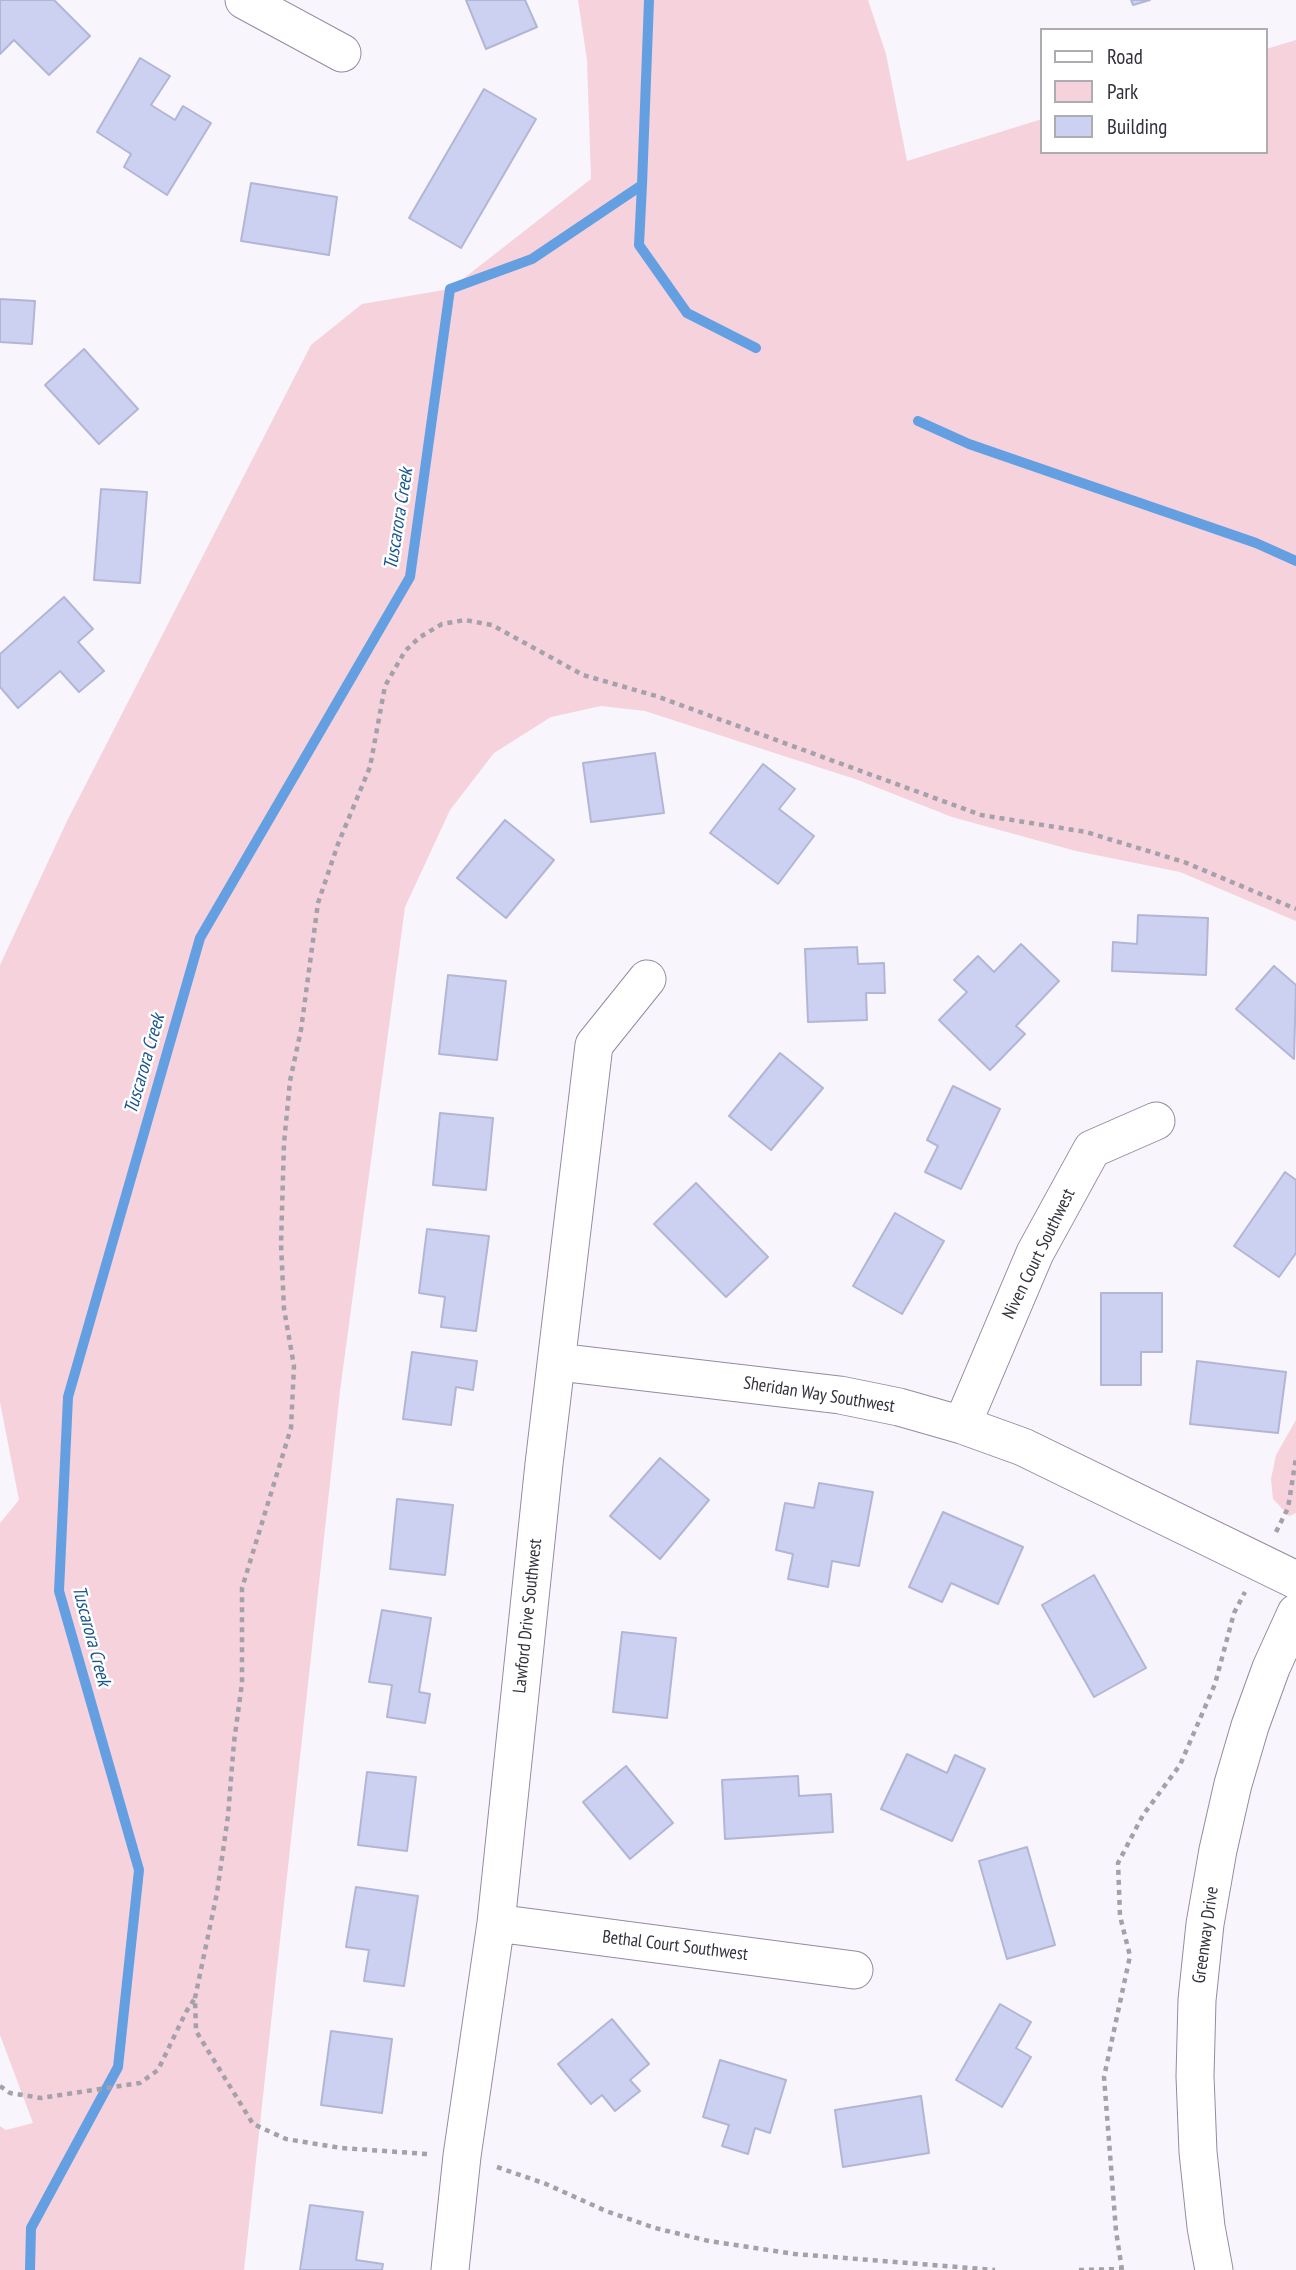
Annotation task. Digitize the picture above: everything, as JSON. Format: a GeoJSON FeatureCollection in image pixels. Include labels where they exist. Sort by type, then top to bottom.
{"type":"FeatureCollection","features":[{"type":"Feature","properties":{"kind":"street"},"geometry":{"type":"LineString","coordinates":[[244,0],[342,52]]}},
{"type":"Feature","properties":{"kind":"street","name":"Lawford Drive Southwest"},"geometry":{"type":"LineString","coordinates":[[450,2270],[462,2156],[496,1923],[543,1477],[594,1045],[648,979]]}},
{"type":"Feature","properties":{"kind":"street","name":"Niven Court Southwest"},"geometry":{"type":"LineString","coordinates":[[962,1425],[1035,1254],[1091,1149],[1156,1121]]}},
{"type":"Feature","properties":{"kind":"street","name":"Sheridan Way Southwest"},"geometry":{"type":"LineString","coordinates":[[558,1362],[840,1395],[899,1407],[962,1425],[1023,1447],[1296,1580]]}},
{"type":"Feature","properties":{"kind":"street","name":"Greenway Drive"},"geometry":{"type":"LineString","coordinates":[[1214,2270],[1206,2227],[1198,2152],[1195,2076],[1205,1924],[1233,1784],[1267,1680],[1296,1612]]}},
{"type":"Feature","properties":{"kind":"street","name":"Bethal Court Southwest"},"geometry":{"type":"LineString","coordinates":[[496,1923],[817,1963],[854,1970]]}},
{"type":"Feature","properties":{"kind":"path"},"geometry":{"type":"LineString","coordinates":[[1079,2270],[1122,2269],[1116,2231],[1104,2077],[1130,1956],[1120,1916],[1118,1863],[1143,1815],[1180,1765],[1215,1684],[1234,1613],[1289,1508],[1296,1458]]}},
{"type":"Feature","properties":{"kind":"path"},"geometry":{"type":"LineString","coordinates":[[0,2085],[10,2093],[41,2098],[140,2083],[158,2070],[195,1998]]}},
{"type":"Feature","properties":{"kind":"green space"},"geometry":{"type":"Polygon","coordinates":[[[578,0],[868,0],[886,54],[907,161],[1040,120],[1040,154],[1268,154],[1268,48],[1296,40],[1296,921],[1180,872],[1076,851],[952,817],[858,780],[645,711],[601,706],[551,717],[494,753],[450,810],[405,907],[340,1391],[244,2270],[0,2270],[0,2126],[6,2130],[33,2123],[0,2035],[0,1523],[19,1500],[0,1402],[0,965],[67,821],[311,345],[362,304],[450,289],[591,179],[587,60],[578,0]]]}},
{"type":"Feature","properties":{"kind":"green space"},"geometry":{"type":"Polygon","coordinates":[[[1296,1420],[1296,1513],[1289,1516],[1273,1499],[1271,1479],[1276,1455],[1296,1420]]]}},
{"type":"Feature","properties":{"kind":"building"},"geometry":{"type":"Polygon","coordinates":[[[0,0],[54,0],[90,36],[49,75],[14,40],[0,54],[0,0]]]}},
{"type":"Feature","properties":{"kind":"building"},"geometry":{"type":"Polygon","coordinates":[[[466,0],[525,0],[537,27],[486,49],[466,0]]]}},
{"type":"Feature","properties":{"kind":"building"},"geometry":{"type":"Polygon","coordinates":[[[1131,0],[1150,0],[1133,5],[1131,0]]]}},
{"type":"Feature","properties":{"kind":"building"},"geometry":{"type":"Polygon","coordinates":[[[140,58],[170,76],[151,105],[175,120],[183,106],[211,123],[167,195],[124,167],[131,154],[97,132],[140,58]]]}},
{"type":"Feature","properties":{"kind":"building"},"geometry":{"type":"Polygon","coordinates":[[[484,89],[536,119],[461,248],[409,218],[484,89]]]}},
{"type":"Feature","properties":{"kind":"building"},"geometry":{"type":"Polygon","coordinates":[[[251,183],[337,197],[329,255],[241,241],[251,183]]]}},
{"type":"Feature","properties":{"kind":"building"},"geometry":{"type":"Polygon","coordinates":[[[0,299],[35,301],[32,344],[0,342],[0,299]]]}},
{"type":"Feature","properties":{"kind":"building"},"geometry":{"type":"Polygon","coordinates":[[[84,349],[138,409],[99,444],[45,385],[84,349]]]}},
{"type":"Feature","properties":{"kind":"building"},"geometry":{"type":"Polygon","coordinates":[[[101,489],[147,492],[140,583],[94,580],[101,489]]]}},
{"type":"Feature","properties":{"kind":"building"},"geometry":{"type":"Polygon","coordinates":[[[64,597],[93,629],[78,642],[104,671],[79,692],[60,671],[18,708],[0,687],[0,654],[64,597]]]}},
{"type":"Feature","properties":{"kind":"building"},"geometry":{"type":"Polygon","coordinates":[[[655,753],[664,813],[591,822],[583,763],[655,753]]]}},
{"type":"Feature","properties":{"kind":"building"},"geometry":{"type":"Polygon","coordinates":[[[763,764],[795,789],[779,809],[814,836],[778,884],[710,833],[763,764]]]}},
{"type":"Feature","properties":{"kind":"building"},"geometry":{"type":"Polygon","coordinates":[[[505,820],[554,860],[506,918],[457,878],[505,820]]]}},
{"type":"Feature","properties":{"kind":"building"},"geometry":{"type":"Polygon","coordinates":[[[1138,915],[1208,918],[1206,975],[1112,971],[1113,942],[1137,944],[1138,915]]]}},
{"type":"Feature","properties":{"kind":"building"},"geometry":{"type":"Polygon","coordinates":[[[1021,944],[1059,981],[1016,1026],[1025,1034],[990,1070],[939,1020],[967,992],[954,980],[978,956],[994,972],[1021,944]]]}},
{"type":"Feature","properties":{"kind":"building"},"geometry":{"type":"Polygon","coordinates":[[[857,947],[858,964],[884,963],[885,993],[866,993],[867,1020],[808,1022],[805,949],[857,947]]]}},
{"type":"Feature","properties":{"kind":"building"},"geometry":{"type":"Polygon","coordinates":[[[1274,966],[1296,985],[1294,1059],[1236,1009],[1274,966]]]}},
{"type":"Feature","properties":{"kind":"building"},"geometry":{"type":"Polygon","coordinates":[[[448,975],[506,981],[497,1060],[439,1054],[448,975]]]}},
{"type":"Feature","properties":{"kind":"building"},"geometry":{"type":"Polygon","coordinates":[[[780,1053],[823,1088],[771,1150],[729,1116],[780,1053]]]}},
{"type":"Feature","properties":{"kind":"building"},"geometry":{"type":"Polygon","coordinates":[[[953,1086],[1000,1109],[961,1189],[925,1172],[938,1146],[927,1140],[953,1086]]]}},
{"type":"Feature","properties":{"kind":"building"},"geometry":{"type":"Polygon","coordinates":[[[440,1113],[493,1118],[486,1190],[433,1185],[440,1113]]]}},
{"type":"Feature","properties":{"kind":"building"},"geometry":{"type":"Polygon","coordinates":[[[1285,1172],[1296,1180],[1296,1253],[1279,1277],[1234,1246],[1285,1172]]]}},
{"type":"Feature","properties":{"kind":"building"},"geometry":{"type":"Polygon","coordinates":[[[696,1183],[768,1257],[726,1297],[654,1224],[696,1183]]]}},
{"type":"Feature","properties":{"kind":"building"},"geometry":{"type":"Polygon","coordinates":[[[895,1213],[944,1241],[902,1314],[853,1286],[895,1213]]]}},
{"type":"Feature","properties":{"kind":"building"},"geometry":{"type":"Polygon","coordinates":[[[427,1229],[489,1236],[476,1331],[441,1327],[445,1297],[419,1293],[427,1229]]]}},
{"type":"Feature","properties":{"kind":"building"},"geometry":{"type":"Polygon","coordinates":[[[1101,1293],[1162,1293],[1162,1352],[1141,1352],[1141,1385],[1101,1385],[1101,1293]]]}},
{"type":"Feature","properties":{"kind":"building"},"geometry":{"type":"Polygon","coordinates":[[[412,1352],[477,1361],[473,1390],[456,1387],[451,1425],[403,1419],[412,1352]]]}},
{"type":"Feature","properties":{"kind":"building"},"geometry":{"type":"Polygon","coordinates":[[[1197,1361],[1286,1372],[1278,1433],[1190,1424],[1197,1361]]]}},
{"type":"Feature","properties":{"kind":"building"},"geometry":{"type":"Polygon","coordinates":[[[660,1458],[709,1500],[660,1559],[610,1516],[660,1458]]]}},
{"type":"Feature","properties":{"kind":"building"},"geometry":{"type":"Polygon","coordinates":[[[819,1483],[873,1492],[859,1566],[832,1561],[828,1587],[788,1579],[793,1554],[776,1550],[785,1503],[814,1508],[819,1483]]]}},
{"type":"Feature","properties":{"kind":"building"},"geometry":{"type":"Polygon","coordinates":[[[397,1499],[453,1505],[445,1575],[390,1569],[397,1499]]]}},
{"type":"Feature","properties":{"kind":"building"},"geometry":{"type":"Polygon","coordinates":[[[943,1512],[1023,1547],[998,1604],[951,1583],[942,1602],[909,1587],[943,1512]]]}},
{"type":"Feature","properties":{"kind":"building"},"geometry":{"type":"Polygon","coordinates":[[[1094,1575],[1146,1668],[1094,1697],[1042,1605],[1094,1575]]]}},
{"type":"Feature","properties":{"kind":"building"},"geometry":{"type":"Polygon","coordinates":[[[382,1610],[431,1618],[419,1692],[430,1694],[425,1723],[387,1717],[392,1685],[369,1682],[382,1610]]]}},
{"type":"Feature","properties":{"kind":"building"},"geometry":{"type":"Polygon","coordinates":[[[622,1632],[676,1638],[667,1718],[613,1712],[622,1632]]]}},
{"type":"Feature","properties":{"kind":"building"},"geometry":{"type":"Polygon","coordinates":[[[907,1754],[947,1773],[955,1755],[985,1769],[952,1841],[881,1809],[907,1754]]]}},
{"type":"Feature","properties":{"kind":"building"},"geometry":{"type":"Polygon","coordinates":[[[626,1766],[673,1823],[630,1859],[583,1802],[626,1766]]]}},
{"type":"Feature","properties":{"kind":"building"},"geometry":{"type":"Polygon","coordinates":[[[367,1772],[416,1777],[407,1851],[358,1845],[367,1772]]]}},
{"type":"Feature","properties":{"kind":"building"},"geometry":{"type":"Polygon","coordinates":[[[798,1776],[799,1796],[831,1794],[833,1832],[725,1839],[722,1780],[798,1776]]]}},
{"type":"Feature","properties":{"kind":"building"},"geometry":{"type":"Polygon","coordinates":[[[1027,1847],[1055,1945],[1007,1959],[979,1861],[1027,1847]]]}},
{"type":"Feature","properties":{"kind":"building"},"geometry":{"type":"Polygon","coordinates":[[[356,1887],[418,1896],[404,1986],[364,1981],[369,1950],[346,1947],[356,1887]]]}},
{"type":"Feature","properties":{"kind":"building"},"geometry":{"type":"Polygon","coordinates":[[[1000,2004],[1031,2022],[1016,2048],[1031,2057],[1002,2107],[956,2080],[1000,2004]]]}},
{"type":"Feature","properties":{"kind":"building"},"geometry":{"type":"Polygon","coordinates":[[[612,2019],[649,2064],[630,2080],[640,2091],[615,2111],[602,2095],[591,2104],[558,2064],[612,2019]]]}},
{"type":"Feature","properties":{"kind":"building"},"geometry":{"type":"Polygon","coordinates":[[[331,2031],[392,2039],[382,2113],[321,2105],[331,2031]]]}},
{"type":"Feature","properties":{"kind":"building"},"geometry":{"type":"Polygon","coordinates":[[[720,2060],[786,2080],[770,2133],[755,2128],[748,2154],[722,2146],[729,2125],[703,2117],[720,2060]]]}},
{"type":"Feature","properties":{"kind":"building"},"geometry":{"type":"Polygon","coordinates":[[[921,2096],[929,2153],[843,2167],[835,2110],[921,2096]]]}},
{"type":"Feature","properties":{"kind":"building"},"geometry":{"type":"Polygon","coordinates":[[[310,2205],[363,2212],[356,2260],[383,2264],[382,2270],[300,2270],[310,2205]]]}},
{"type":"Feature","properties":{"kind":"waterway","name":"Tuscarora Creek"},"geometry":{"type":"LineString","coordinates":[[30,2270],[31,2228],[118,2067],[139,1870],[59,1591],[68,1397],[200,938],[410,577],[450,289],[532,259],[642,185],[649,0]]}},
{"type":"Feature","properties":{"kind":"waterway"},"geometry":{"type":"LineString","coordinates":[[642,185],[639,245],[687,313],[756,348]]}},
{"type":"Feature","properties":{"kind":"waterway"},"geometry":{"type":"LineString","coordinates":[[918,421],[969,444],[1256,543],[1296,561]]}}]}
